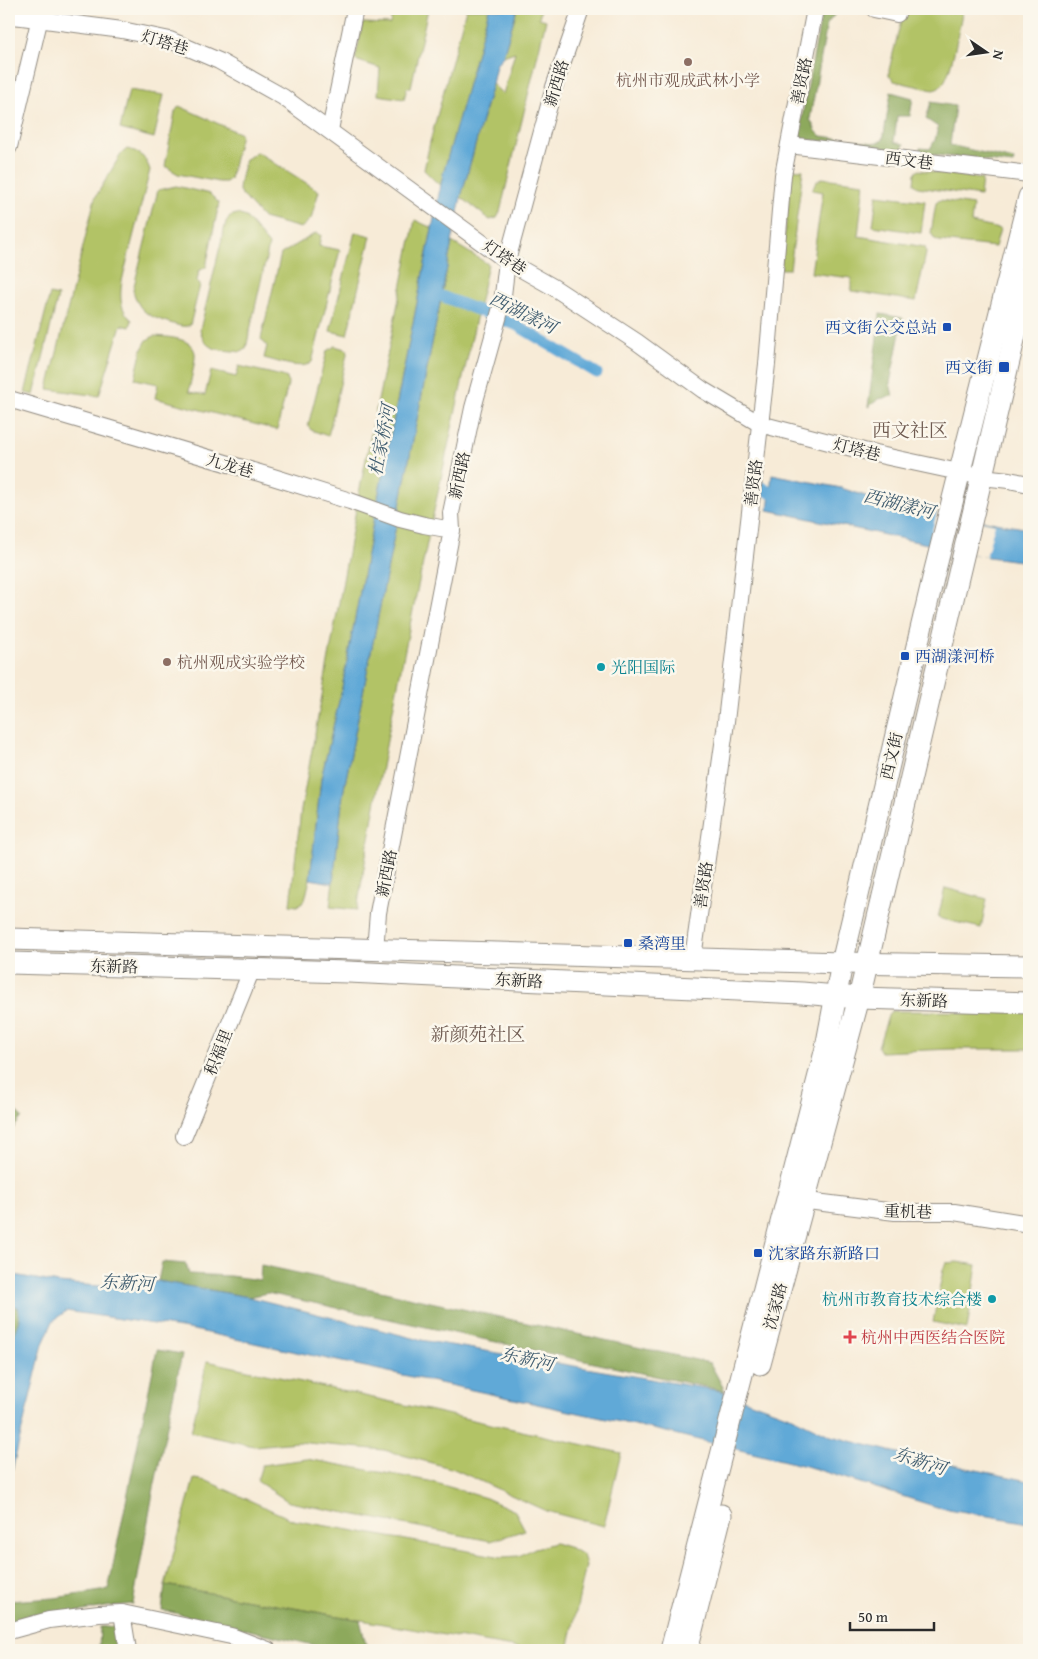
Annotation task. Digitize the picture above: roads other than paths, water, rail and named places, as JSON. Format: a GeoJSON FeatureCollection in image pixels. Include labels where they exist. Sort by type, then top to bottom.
{"type":"FeatureCollection","features":[{"type":"Feature","properties":{"kind":"main road","name":"西文街"},"geometry":{"type":"LineString","coordinates":[[836,995],[941,546],[1029,197]]}},
{"type":"Feature","properties":{"kind":"main road","name":"西文街"},"geometry":{"type":"LineString","coordinates":[[868,963],[1029,276]]}},
{"type":"Feature","properties":{"kind":"main road","name":"东新路"},"geometry":{"type":"LineString","coordinates":[[9,939],[842,963],[1029,966]]}},
{"type":"Feature","properties":{"kind":"main road","name":"东新路"},"geometry":{"type":"LineString","coordinates":[[9,963],[348,972],[836,995],[859,998],[1029,1003]]}},
{"type":"Feature","properties":{"kind":"main road","name":"沈家路"},"geometry":{"type":"LineString","coordinates":[[671,1650],[729,1454],[796,1199],[859,998],[868,963]]}},
{"type":"Feature","properties":{"kind":"main road","name":"沈家路"},"geometry":{"type":"LineString","coordinates":[[796,1199],[836,995]]}},
{"type":"Feature","properties":{"kind":"main road","name":"沈家路"},"geometry":{"type":"LineString","coordinates":[[687,1650],[729,1454]]}},
{"type":"Feature","properties":{"kind":"street"},"geometry":{"type":"LineString","coordinates":[[330,130],[355,9]]}},
{"type":"Feature","properties":{"kind":"street","name":"新西路"},"geometry":{"type":"LineString","coordinates":[[375,950],[378,913],[452,530],[451,514],[473,408],[502,304],[507,261],[554,87],[581,9]]}},
{"type":"Feature","properties":{"kind":"street","name":"善贤路"},"geometry":{"type":"LineString","coordinates":[[692,958],[724,730],[760,424],[768,355],[783,175],[815,9]]}},
{"type":"Feature","properties":{"kind":"street"},"geometry":{"type":"LineString","coordinates":[[874,9],[897,14]]}},
{"type":"Feature","properties":{"kind":"street"},"geometry":{"type":"LineString","coordinates":[[9,147],[40,14]]}},
{"type":"Feature","properties":{"kind":"street","name":"灯塔巷"},"geometry":{"type":"LineString","coordinates":[[9,16],[40,14],[170,40],[219,61],[283,97],[507,261],[560,292],[637,342],[703,390],[760,424],[875,454],[982,477],[1029,484]]}},
{"type":"Feature","properties":{"kind":"street","name":"西文巷"},"geometry":{"type":"LineString","coordinates":[[789,145],[1029,174]]}},
{"type":"Feature","properties":{"kind":"street","name":"九龙巷"},"geometry":{"type":"LineString","coordinates":[[9,399],[350,501],[400,519],[452,530]]}},
{"type":"Feature","properties":{"kind":"street","name":"积福里"},"geometry":{"type":"LineString","coordinates":[[184,1136],[252,969]]}},
{"type":"Feature","properties":{"kind":"street","name":"重机巷"},"geometry":{"type":"LineString","coordinates":[[796,1199],[895,1212],[954,1212],[1029,1224]]}},
{"type":"Feature","properties":{"kind":"street"},"geometry":{"type":"LineString","coordinates":[[122,1613],[128,1650]]}},
{"type":"Feature","properties":{"kind":"street"},"geometry":{"type":"LineString","coordinates":[[9,1632],[49,1620],[122,1613],[230,1636],[268,1650]]}},
{"type":"Feature","properties":{"kind":"water"},"geometry":{"type":"Polygon","coordinates":[[[489,9],[517,9],[503,56],[496,65],[461,197],[343,794],[333,883],[310,879],[321,779],[341,693],[374,517],[443,174],[489,9]]]}},
{"type":"Feature","properties":{"kind":"water"},"geometry":{"type":"Polygon","coordinates":[[[772,474],[841,488],[887,503],[1029,529],[1029,562],[988,557],[768,510],[772,474]]]}},
{"type":"Feature","properties":{"kind":"water","name":"东新河"},"geometry":{"type":"Polygon","coordinates":[[[9,1274],[58,1283],[113,1287],[136,1286],[158,1281],[249,1297],[421,1340],[721,1391],[792,1417],[831,1436],[914,1457],[1029,1481],[1029,1523],[937,1507],[806,1466],[662,1431],[194,1330],[66,1311],[53,1321],[43,1344],[9,1483],[9,1349],[20,1320],[18,1307],[9,1304],[9,1274]]]}},
{"type":"Feature","properties":{"kind":"waterway","name":"西湖漾河"},"geometry":{"type":"LineString","coordinates":[[431,292],[516,325],[597,373]]}},
{"type":"Feature","properties":{"kind":"waterway","name":"西湖漾河"},"geometry":{"type":"LineString","coordinates":[[762,487],[770,493],[783,495]]}},
{"type":"Feature","properties":{"kind":"place","name":"杭州市观成武林小学"},"geometry":{"type":"Point","coordinates":[688,62]}},
{"type":"Feature","properties":{"kind":"place","name":"西文街公交总站"},"geometry":{"type":"Point","coordinates":[947,327]}},
{"type":"Feature","properties":{"kind":"place","name":"西文街"},"geometry":{"type":"Point","coordinates":[1004,367]}},
{"type":"Feature","properties":{"kind":"place","name":"西湖漾河桥"},"geometry":{"type":"Point","coordinates":[905,656]}},
{"type":"Feature","properties":{"kind":"place","name":"杭州观成实验学校"},"geometry":{"type":"Point","coordinates":[167,662]}},
{"type":"Feature","properties":{"kind":"place","name":"光阳国际"},"geometry":{"type":"Point","coordinates":[601,667]}},
{"type":"Feature","properties":{"kind":"place","name":"桑湾里"},"geometry":{"type":"Point","coordinates":[628,943]}},
{"type":"Feature","properties":{"kind":"place","name":"沈家路东新路口"},"geometry":{"type":"Point","coordinates":[758,1253]}},
{"type":"Feature","properties":{"kind":"place","name":"杭州市教育技术综合楼"},"geometry":{"type":"Point","coordinates":[992,1299]}},
{"type":"Feature","properties":{"kind":"place","name":"杭州中西医结合医院"},"geometry":{"type":"Point","coordinates":[850,1337]}},
{"type":"Feature","properties":{"kind":"district","name":"西文社区"},"geometry":{"type":"Point","coordinates":[910,430]}},
{"type":"Feature","properties":{"kind":"district","name":"新颜苑社区"},"geometry":{"type":"Point","coordinates":[478,1034]}},
{"type":"Feature","properties":{"kind":"water label","name":"杜家桥河"},"geometry":{"type":"Point","coordinates":[382,440]}}]}
